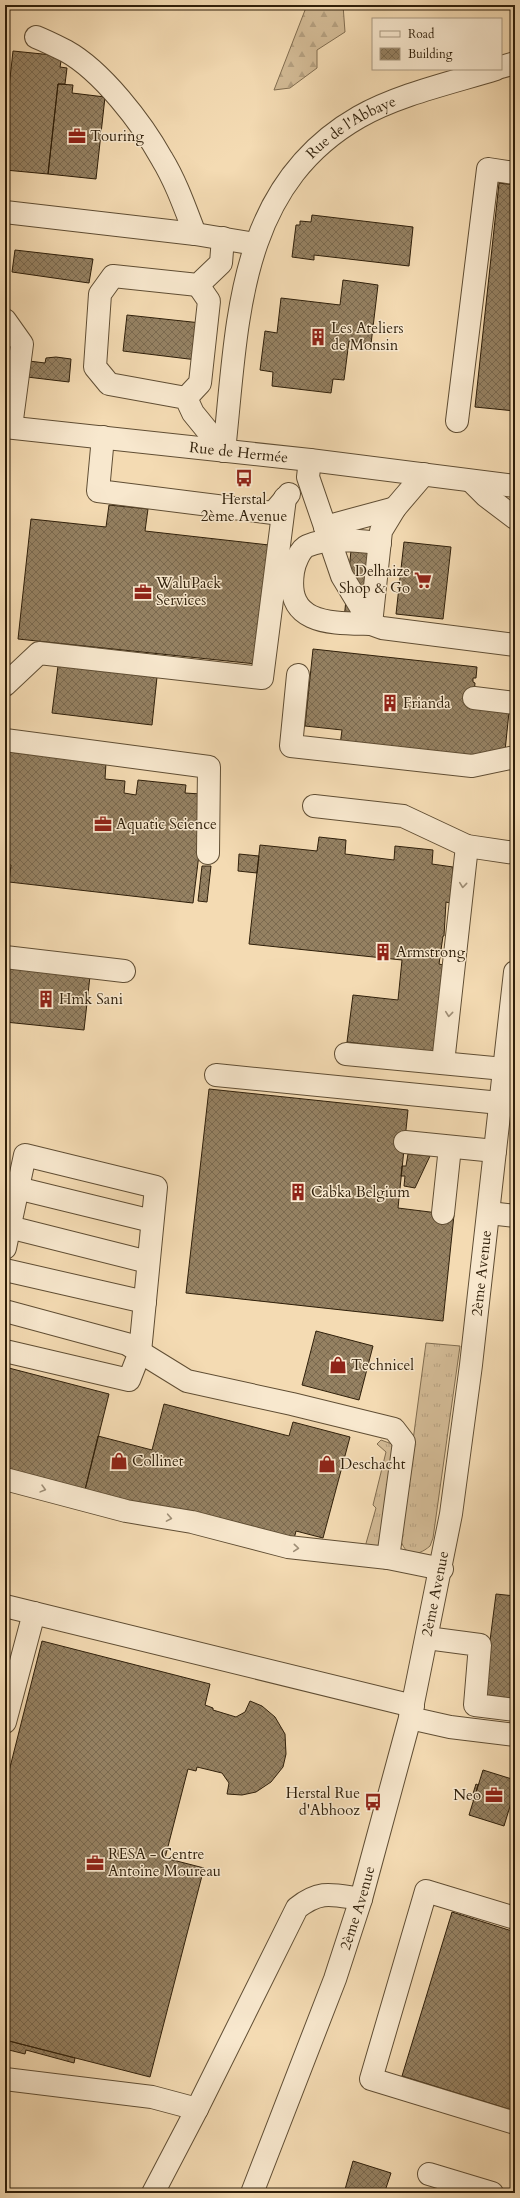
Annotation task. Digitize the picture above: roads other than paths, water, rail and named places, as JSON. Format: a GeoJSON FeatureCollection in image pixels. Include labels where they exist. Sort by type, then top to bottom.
{"type":"FeatureCollection","features":[{"type":"Feature","properties":{"kind":"street"},"geometry":{"type":"LineString","coordinates":[[36,37],[67,52],[99,77],[122,102],[162,158],[178,189],[195,234]]}},
{"type":"Feature","properties":{"kind":"street"},"geometry":{"type":"LineString","coordinates":[[502,67],[515,63]]}},
{"type":"Feature","properties":{"kind":"street","name":"Rue de l'Abbaye"},"geometry":{"type":"LineString","coordinates":[[224,451],[240,311],[255,244],[266,218],[295,169],[328,138],[360,117],[396,101],[493,70]]}},
{"type":"Feature","properties":{"kind":"street"},"geometry":{"type":"LineString","coordinates":[[457,421],[488,169],[515,173]]}},
{"type":"Feature","properties":{"kind":"street"},"geometry":{"type":"LineString","coordinates":[[5,212],[195,234],[255,244]]}},
{"type":"Feature","properties":{"kind":"street"},"geometry":{"type":"LineString","coordinates":[[186,398],[109,384],[95,367],[100,294],[113,276],[198,285],[221,263],[223,238]]}},
{"type":"Feature","properties":{"kind":"street"},"geometry":{"type":"LineString","coordinates":[[186,398],[200,383],[208,308],[208,301],[198,285]]}},
{"type":"Feature","properties":{"kind":"street"},"geometry":{"type":"LineString","coordinates":[[5,320],[22,344],[8,427]]}},
{"type":"Feature","properties":{"kind":"street"},"geometry":{"type":"LineString","coordinates":[[186,398],[193,413],[224,451]]}},
{"type":"Feature","properties":{"kind":"street","name":"Rue de Hermée"},"geometry":{"type":"LineString","coordinates":[[8,427],[224,451],[309,469],[424,474],[472,482],[515,486]]}},
{"type":"Feature","properties":{"kind":"street"},"geometry":{"type":"LineString","coordinates":[[103,437],[98,492],[273,512],[309,469]]}},
{"type":"Feature","properties":{"kind":"street"},"geometry":{"type":"LineString","coordinates":[[309,469],[329,539],[342,576],[371,624]]}},
{"type":"Feature","properties":{"kind":"street"},"geometry":{"type":"LineString","coordinates":[[371,624],[381,531],[395,508],[424,474]]}},
{"type":"Feature","properties":{"kind":"street"},"geometry":{"type":"LineString","coordinates":[[472,482],[486,496],[515,518]]}},
{"type":"Feature","properties":{"kind":"street"},"geometry":{"type":"LineString","coordinates":[[5,685],[39,653],[262,678],[285,498]]}},
{"type":"Feature","properties":{"kind":"street"},"geometry":{"type":"LineString","coordinates":[[395,508],[329,539],[305,546],[298,557],[293,570],[292,589],[295,601],[304,613],[318,620],[340,623],[371,624],[382,628],[515,645]]}},
{"type":"Feature","properties":{"kind":"street"},"geometry":{"type":"LineString","coordinates":[[329,539],[379,550]]}},
{"type":"Feature","properties":{"kind":"street"},"geometry":{"type":"LineString","coordinates":[[342,576],[376,579]]}},
{"type":"Feature","properties":{"kind":"street"},"geometry":{"type":"LineString","coordinates":[[298,675],[291,746],[472,766],[515,757]]}},
{"type":"Feature","properties":{"kind":"street"},"geometry":{"type":"LineString","coordinates":[[474,698],[515,703]]}},
{"type":"Feature","properties":{"kind":"street"},"geometry":{"type":"LineString","coordinates":[[5,740],[209,767],[208,853]]}},
{"type":"Feature","properties":{"kind":"street"},"geometry":{"type":"LineString","coordinates":[[314,806],[403,816],[467,846],[515,853]]}},
{"type":"Feature","properties":{"kind":"street"},"geometry":{"type":"LineString","coordinates":[[443,1063],[467,846]]}},
{"type":"Feature","properties":{"kind":"street"},"geometry":{"type":"LineString","coordinates":[[5,957],[124,971]]}},
{"type":"Feature","properties":{"kind":"street","name":"2ème Avenue"},"geometry":{"type":"LineString","coordinates":[[252,2193],[333,1986],[361,1899],[412,1712],[442,1569],[451,1514],[489,1213],[515,972]]}},
{"type":"Feature","properties":{"kind":"street"},"geometry":{"type":"LineString","coordinates":[[346,1054],[504,1069]]}},
{"type":"Feature","properties":{"kind":"street"},"geometry":{"type":"LineString","coordinates":[[216,1075],[500,1103]]}},
{"type":"Feature","properties":{"kind":"street"},"geometry":{"type":"LineString","coordinates":[[405,1142],[495,1151]]}},
{"type":"Feature","properties":{"kind":"street"},"geometry":{"type":"LineString","coordinates":[[442,1213],[450,1147]]}},
{"type":"Feature","properties":{"kind":"street"},"geometry":{"type":"LineString","coordinates":[[5,1351],[129,1380],[133,1348],[145,1302],[156,1187],[25,1155],[7,1237],[148,1262]]}},
{"type":"Feature","properties":{"kind":"street"},"geometry":{"type":"LineString","coordinates":[[18,1188],[152,1220]]}},
{"type":"Feature","properties":{"kind":"street"},"geometry":{"type":"LineString","coordinates":[[489,1213],[515,1216]]}},
{"type":"Feature","properties":{"kind":"street"},"geometry":{"type":"LineString","coordinates":[[5,1270],[145,1302]]}},
{"type":"Feature","properties":{"kind":"street"},"geometry":{"type":"LineString","coordinates":[[5,1311],[133,1348],[187,1381],[292,1404],[394,1429],[404,1442],[388,1558]]}},
{"type":"Feature","properties":{"kind":"street"},"geometry":{"type":"LineString","coordinates":[[5,1479],[126,1510],[192,1522],[288,1547],[388,1558],[442,1569]]}},
{"type":"Feature","properties":{"kind":"street"},"geometry":{"type":"LineString","coordinates":[[5,1606],[412,1712],[450,1727],[515,1735]]}},
{"type":"Feature","properties":{"kind":"street"},"geometry":{"type":"LineString","coordinates":[[5,1722],[34,1613]]}},
{"type":"Feature","properties":{"kind":"street"},"geometry":{"type":"LineString","coordinates":[[427,1638],[480,1645],[475,1705],[515,1710]]}},
{"type":"Feature","properties":{"kind":"street"},"geometry":{"type":"LineString","coordinates":[[515,1918],[426,1891],[371,2078],[515,2123]]}},
{"type":"Feature","properties":{"kind":"street"},"geometry":{"type":"LineString","coordinates":[[153,2193],[197,2109],[297,1908],[309,1898],[322,1894],[361,1899]]}},
{"type":"Feature","properties":{"kind":"street"},"geometry":{"type":"LineString","coordinates":[[5,2079],[152,2097],[197,2109]]}},
{"type":"Feature","properties":{"kind":"street"},"geometry":{"type":"LineString","coordinates":[[429,2174],[492,2193]]}},
{"type":"Feature","properties":{"kind":"place","name":"Touring"},"geometry":{"type":"Point","coordinates":[77,136]}},
{"type":"Feature","properties":{"kind":"place","name":"Les Ateliers de Monsin"},"geometry":{"type":"Point","coordinates":[318,337]}},
{"type":"Feature","properties":{"kind":"place","name":"Herstal 2ème Avenue"},"geometry":{"type":"Point","coordinates":[244,478]}},
{"type":"Feature","properties":{"kind":"place","name":"Delhaize Shop & Go"},"geometry":{"type":"Point","coordinates":[423,580]}},
{"type":"Feature","properties":{"kind":"place","name":"WaluPack Services"},"geometry":{"type":"Point","coordinates":[143,592]}},
{"type":"Feature","properties":{"kind":"place","name":"Frianda"},"geometry":{"type":"Point","coordinates":[390,703]}},
{"type":"Feature","properties":{"kind":"place","name":"Aquatic Science"},"geometry":{"type":"Point","coordinates":[103,824]}},
{"type":"Feature","properties":{"kind":"place","name":"Armstrong"},"geometry":{"type":"Point","coordinates":[383,952]}},
{"type":"Feature","properties":{"kind":"place","name":"Hmk Sani"},"geometry":{"type":"Point","coordinates":[46,999]}},
{"type":"Feature","properties":{"kind":"place","name":"Cabka Belgium"},"geometry":{"type":"Point","coordinates":[298,1192]}},
{"type":"Feature","properties":{"kind":"place","name":"Technicel"},"geometry":{"type":"Point","coordinates":[338,1365]}},
{"type":"Feature","properties":{"kind":"place","name":"Collinet"},"geometry":{"type":"Point","coordinates":[119,1461]}},
{"type":"Feature","properties":{"kind":"place","name":"Deschacht"},"geometry":{"type":"Point","coordinates":[327,1464]}},
{"type":"Feature","properties":{"kind":"place","name":"Neo"},"geometry":{"type":"Point","coordinates":[494,1795]}},
{"type":"Feature","properties":{"kind":"place","name":"Herstal Rue d'Abhooz"},"geometry":{"type":"Point","coordinates":[373,1802]}},
{"type":"Feature","properties":{"kind":"place","name":"RESA - Centre Antoine Moureau"},"geometry":{"type":"Point","coordinates":[95,1863]}}]}
